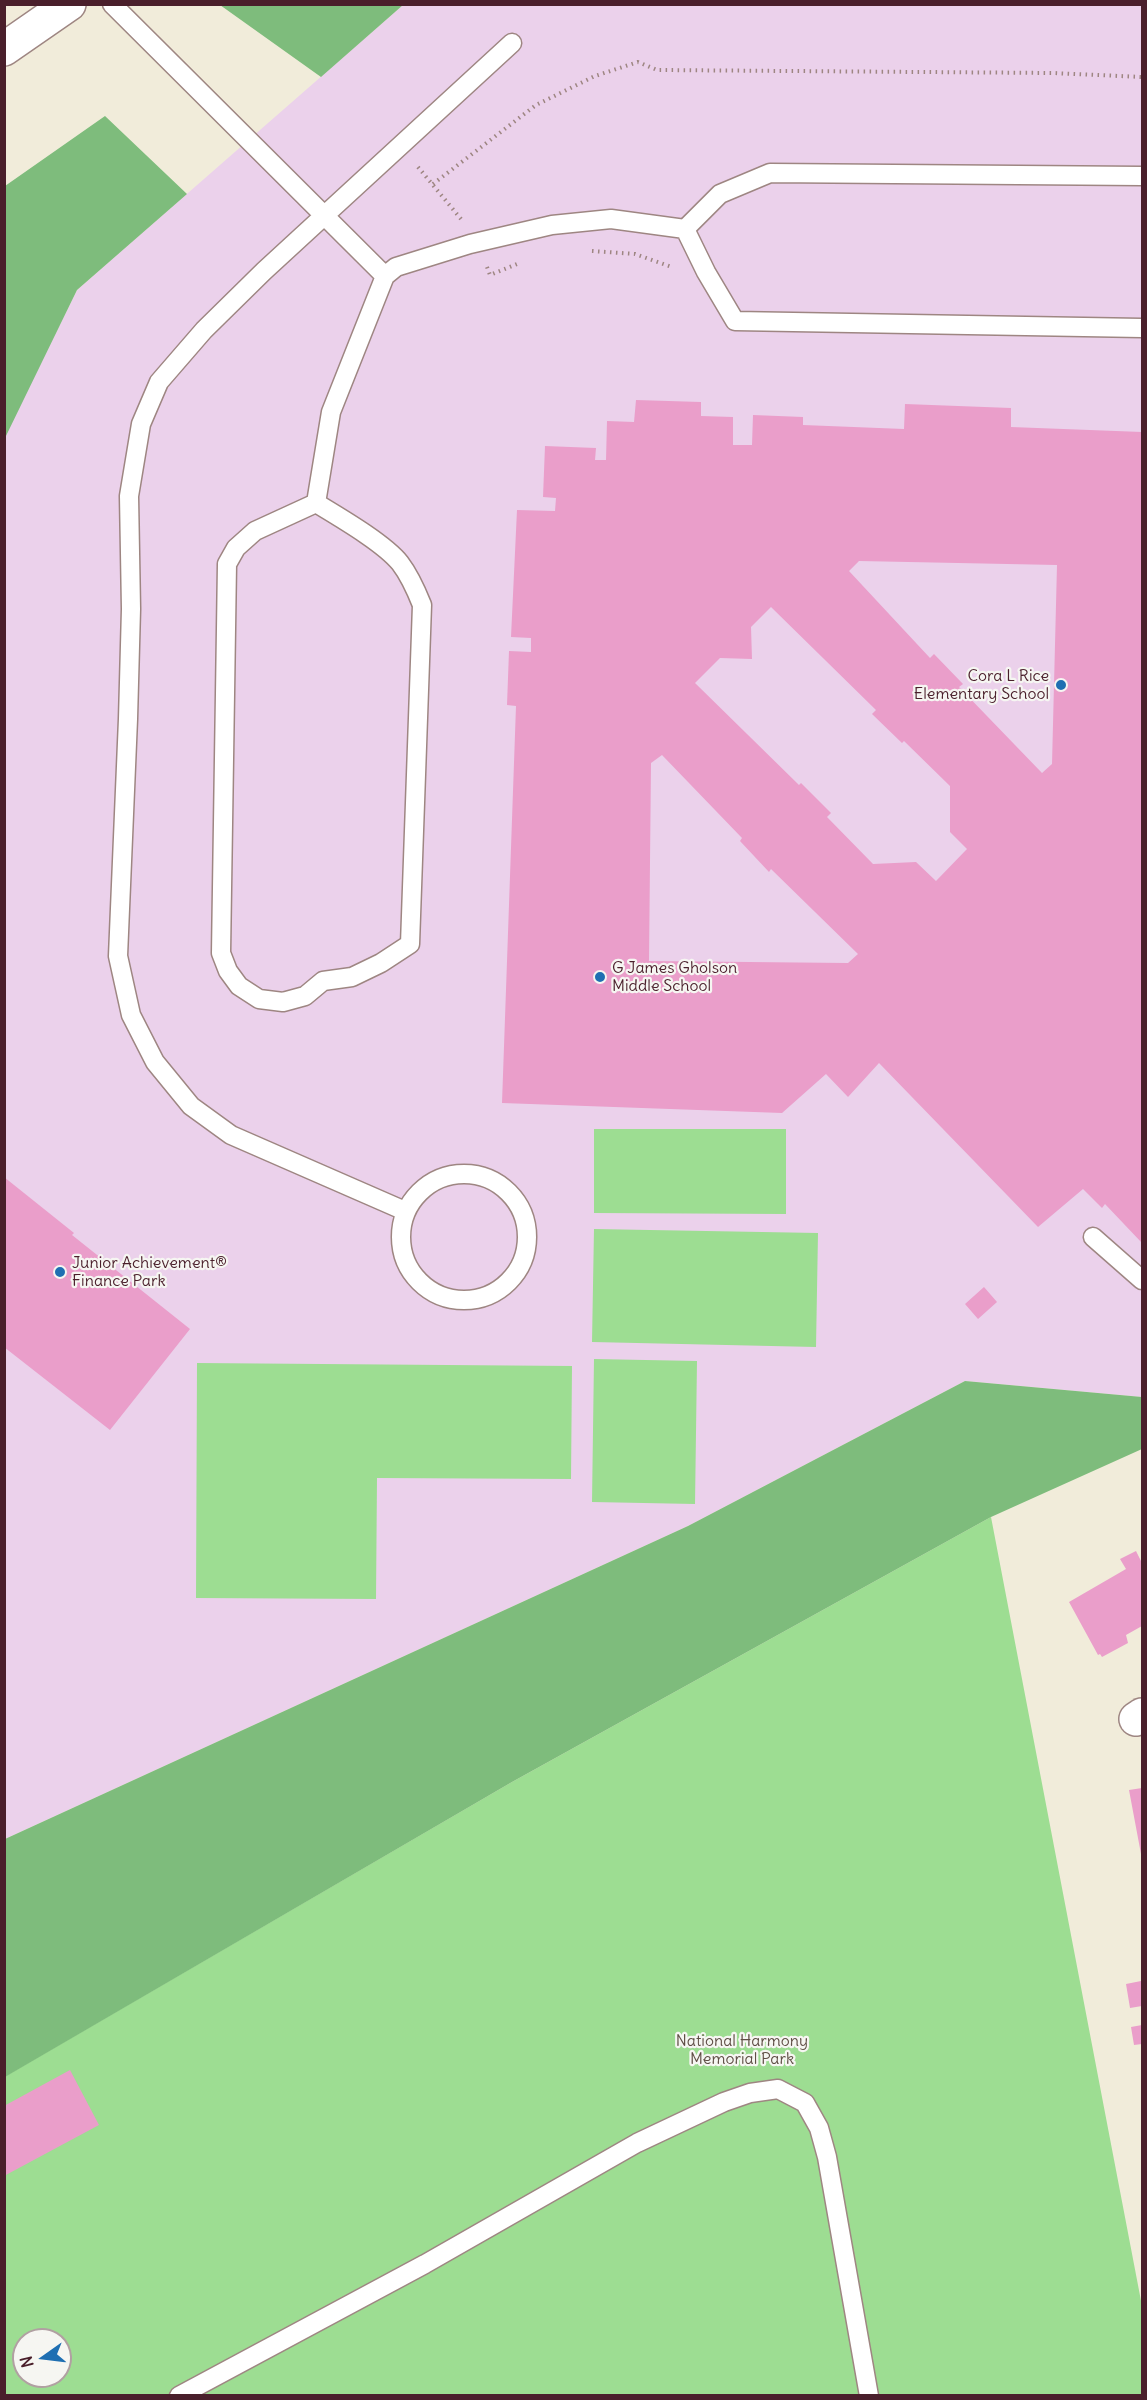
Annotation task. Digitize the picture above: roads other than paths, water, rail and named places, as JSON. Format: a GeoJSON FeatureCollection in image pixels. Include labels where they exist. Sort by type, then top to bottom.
{"type":"FeatureCollection","features":[{"type":"Feature","properties":{"kind":"street"},"geometry":{"type":"LineString","coordinates":[[4,49],[69,4]]}},
{"type":"Feature","properties":{"kind":"lane"},"geometry":{"type":"LineString","coordinates":[[112,4],[385,276]]}},
{"type":"Feature","properties":{"kind":"lane"},"geometry":{"type":"LineString","coordinates":[[405,1211],[231,1135],[191,1106],[155,1062],[131,1016],[118,956],[129,708],[131,609],[129,496],[141,424],[159,382],[204,330],[264,271],[512,43]]}},
{"type":"Feature","properties":{"kind":"lane"},"geometry":{"type":"LineString","coordinates":[[685,230],[720,194],[770,173],[1143,176]]}},
{"type":"Feature","properties":{"kind":"lane"},"geometry":{"type":"LineString","coordinates":[[316,503],[331,412],[385,276],[396,267],[470,244],[552,225],[610,219],[685,230]]}},
{"type":"Feature","properties":{"kind":"lane"},"geometry":{"type":"LineString","coordinates":[[685,230],[706,272],[735,321],[1143,328]]}},
{"type":"Feature","properties":{"kind":"lane"},"geometry":{"type":"LineString","coordinates":[[316,503],[369,537],[399,561],[414,585],[422,605],[410,944],[381,963],[352,977],[323,981],[305,996],[283,1002],[260,999],[239,986],[228,971],[221,953],[227,564],[236,548],[255,531],[316,503]]}},
{"type":"Feature","properties":{"kind":"lane"},"geometry":{"type":"LineString","coordinates":[[468,1173],[499,1183],[515,1198],[527,1225],[528,1248],[519,1272],[504,1288],[483,1299],[460,1301],[438,1296],[420,1283],[405,1262],[400,1241],[405,1211],[418,1192],[446,1175],[468,1173]]}},
{"type":"Feature","properties":{"kind":"lane"},"geometry":{"type":"LineString","coordinates":[[1093,1237],[1143,1280]]}},
{"type":"Feature","properties":{"kind":"lane"},"geometry":{"type":"LineString","coordinates":[[179,2396],[436,2258],[637,2143],[724,2102],[750,2093],[778,2089],[805,2103],[819,2128],[827,2157],[869,2396]]}},
{"type":"Feature","properties":{"kind":"place","name":"Cora L Rice Elementary School"},"geometry":{"type":"Point","coordinates":[1061,685]}},
{"type":"Feature","properties":{"kind":"place","name":"G James Gholson Middle School"},"geometry":{"type":"Point","coordinates":[600,977]}},
{"type":"Feature","properties":{"kind":"place","name":"Junior Achievement® Finance Park"},"geometry":{"type":"Point","coordinates":[60,1272]}},
{"type":"Feature","properties":{"kind":"park label","name":"National Harmony Memorial Park"},"geometry":{"type":"Point","coordinates":[742,2050]}}]}
